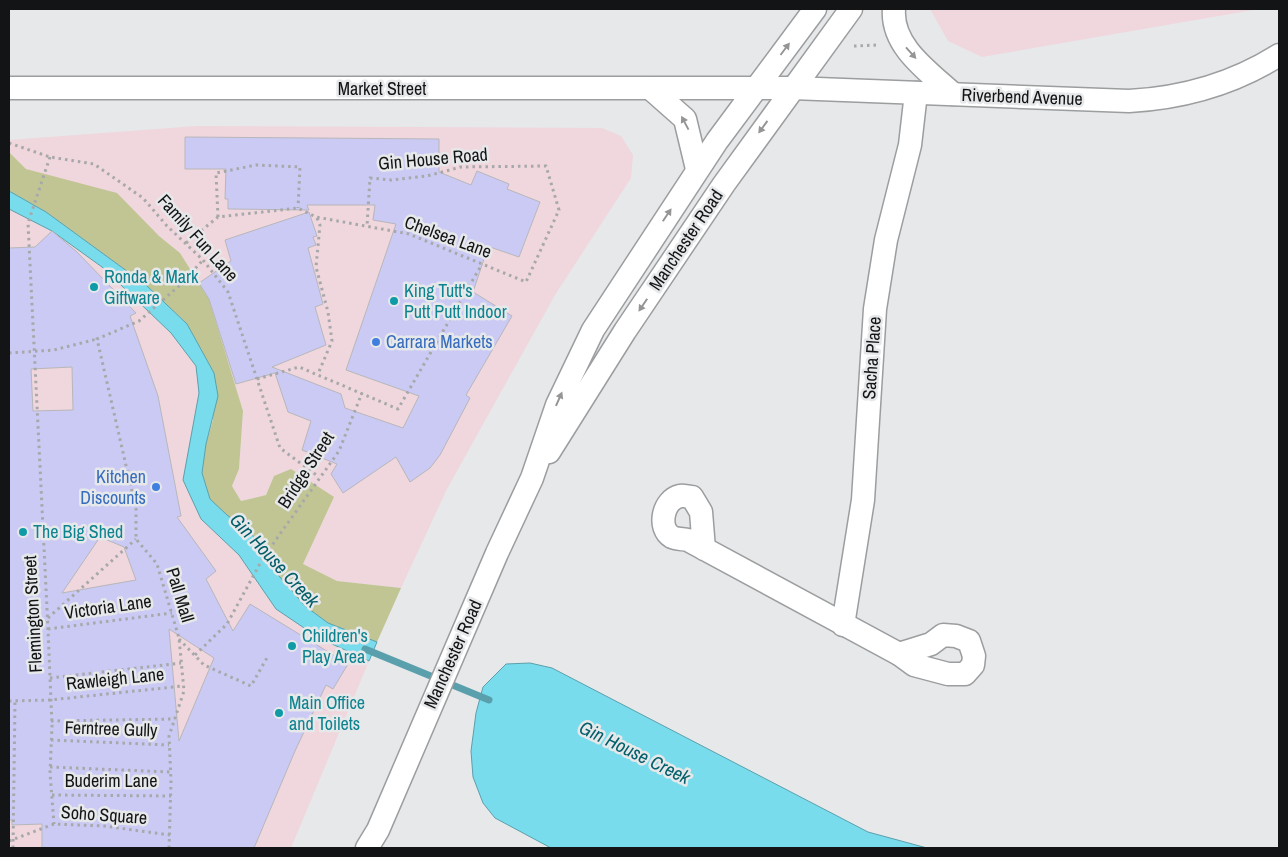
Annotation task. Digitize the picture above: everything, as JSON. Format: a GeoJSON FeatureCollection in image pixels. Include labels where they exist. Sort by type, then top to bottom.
{"type":"FeatureCollection","features":[{"type":"Feature","properties":{"kind":"street","name":"Manchester Road"},"geometry":{"type":"LineString","coordinates":[[373,842],[457,644],[532,478],[556,405],[593,330],[698,169],[815,9]]}},
{"type":"Feature","properties":{"kind":"street","name":"Manchester Road"},"geometry":{"type":"LineString","coordinates":[[532,478],[636,315],[724,184],[851,9]]}},
{"type":"Feature","properties":{"kind":"street"},"geometry":{"type":"LineString","coordinates":[[894,9],[896,28],[902,43],[953,94]]}},
{"type":"Feature","properties":{"kind":"street","name":"Riverbend Avenue"},"geometry":{"type":"LineString","coordinates":[[756,88],[1129,101],[1161,99],[1196,92],[1227,82],[1279,55]]}},
{"type":"Feature","properties":{"kind":"street","name":"Market Street"},"geometry":{"type":"LineString","coordinates":[[9,88],[756,88]]}},
{"type":"Feature","properties":{"kind":"street"},"geometry":{"type":"LineString","coordinates":[[651,89],[685,119],[698,169]]}},
{"type":"Feature","properties":{"kind":"street","name":"Sacha Place"},"geometry":{"type":"LineString","coordinates":[[843,625],[863,500],[875,309],[886,240],[910,145],[916,93]]}},
{"type":"Feature","properties":{"kind":"street"},"geometry":{"type":"LineString","coordinates":[[696,544],[899,654]]}},
{"type":"Feature","properties":{"kind":"path"},"geometry":{"type":"LineString","coordinates":[[848,50],[858,45],[880,45]]}},
{"type":"Feature","properties":{"kind":"path","name":"Family Fun Lane"},"geometry":{"type":"LineString","coordinates":[[9,144],[50,157],[94,164],[144,198],[203,260],[228,292],[280,448],[319,477]]}},
{"type":"Feature","properties":{"kind":"path","name":"Flemington Street"},"geometry":{"type":"LineString","coordinates":[[50,157],[28,223],[48,618],[51,720],[50,767],[54,824]]}},
{"type":"Feature","properties":{"kind":"path"},"geometry":{"type":"LineString","coordinates":[[186,243],[218,218],[298,208],[300,167],[256,165],[216,173],[218,218]]}},
{"type":"Feature","properties":{"kind":"path","name":"Gin House Road"},"geometry":{"type":"LineString","coordinates":[[367,226],[370,178],[391,180],[427,176],[461,167],[546,166]]}},
{"type":"Feature","properties":{"kind":"path","name":"Chelsea Lane"},"geometry":{"type":"LineString","coordinates":[[298,208],[316,217],[409,234],[526,282],[559,210],[546,166]]}},
{"type":"Feature","properties":{"kind":"path"},"geometry":{"type":"LineString","coordinates":[[316,217],[320,225],[316,267],[328,312],[332,340],[318,374]]}},
{"type":"Feature","properties":{"kind":"path"},"geometry":{"type":"LineString","coordinates":[[9,353],[35,352],[79,345],[139,320],[180,285],[203,260]]}},
{"type":"Feature","properties":{"kind":"path"},"geometry":{"type":"LineString","coordinates":[[257,379],[299,367],[398,409],[482,264]]}},
{"type":"Feature","properties":{"kind":"path"},"geometry":{"type":"LineString","coordinates":[[48,618],[136,539],[136,509],[97,339]]}},
{"type":"Feature","properties":{"kind":"path","name":"Bridge Street"},"geometry":{"type":"LineString","coordinates":[[195,655],[227,624],[263,558],[339,451],[362,393]]}},
{"type":"Feature","properties":{"kind":"path","name":"Pall Mall"},"geometry":{"type":"LineString","coordinates":[[136,539],[157,564],[179,638],[182,663],[184,691],[169,736],[171,796],[169,848]]}},
{"type":"Feature","properties":{"kind":"path","name":"Victoria Lane"},"geometry":{"type":"LineString","coordinates":[[48,630],[172,613]]}},
{"type":"Feature","properties":{"kind":"path"},"geometry":{"type":"LineString","coordinates":[[179,638],[204,665],[251,686],[268,656]]}},
{"type":"Feature","properties":{"kind":"path"},"geometry":{"type":"LineString","coordinates":[[50,678],[182,663]]}},
{"type":"Feature","properties":{"kind":"path","name":"Rawleigh Lane"},"geometry":{"type":"LineString","coordinates":[[9,701],[50,700],[183,686]]}},
{"type":"Feature","properties":{"kind":"path"},"geometry":{"type":"LineString","coordinates":[[14,848],[15,701]]}},
{"type":"Feature","properties":{"kind":"path"},"geometry":{"type":"LineString","coordinates":[[51,720],[175,719]]}},
{"type":"Feature","properties":{"kind":"path","name":"Ferntree Gully"},"geometry":{"type":"LineString","coordinates":[[51,740],[169,745]]}},
{"type":"Feature","properties":{"kind":"path"},"geometry":{"type":"LineString","coordinates":[[50,767],[170,772]]}},
{"type":"Feature","properties":{"kind":"path","name":"Buderim Lane"},"geometry":{"type":"LineString","coordinates":[[52,794],[171,796]]}},
{"type":"Feature","properties":{"kind":"path","name":"Soho Square"},"geometry":{"type":"LineString","coordinates":[[9,841],[14,841],[29,832],[54,824],[104,826],[170,834]]}},
{"type":"Feature","properties":{"kind":"shaded area"},"geometry":{"type":"Polygon","coordinates":[[[930,9],[1259,9],[982,57],[948,41],[930,9]]]}},
{"type":"Feature","properties":{"kind":"shaded area","name":"Carrara Markets"},"geometry":{"type":"Polygon","coordinates":[[[197,126],[602,128],[621,136],[633,155],[631,178],[555,295],[447,489],[401,588],[337,581],[303,564],[334,497],[274,476],[266,495],[241,501],[232,486],[239,469],[243,411],[209,299],[180,253],[159,236],[70,182],[26,169],[9,152],[9,140],[197,126]]]}},
{"type":"Feature","properties":{"kind":"shaded area"},"geometry":{"type":"Polygon","coordinates":[[[9,209],[52,231],[102,267],[171,333],[196,366],[199,393],[183,480],[201,519],[239,555],[276,609],[319,638],[369,661],[291,848],[9,848],[9,209]]]}},
{"type":"Feature","properties":{"kind":"green space"},"geometry":{"type":"Polygon","coordinates":[[[9,152],[26,169],[117,193],[159,236],[180,253],[209,299],[243,411],[239,469],[232,486],[241,501],[266,495],[274,476],[291,469],[334,497],[303,564],[337,581],[401,588],[377,642],[328,623],[305,606],[292,593],[271,565],[210,499],[202,473],[206,444],[213,420],[214,373],[187,324],[146,285],[46,212],[9,191],[9,152]]]}},
{"type":"Feature","properties":{"kind":"water"},"geometry":{"type":"Polygon","coordinates":[[[9,191],[46,212],[146,285],[187,324],[214,373],[218,396],[206,444],[202,473],[210,499],[251,533],[279,576],[305,606],[328,623],[377,642],[369,661],[319,638],[276,609],[239,555],[201,519],[183,480],[199,393],[196,366],[171,333],[102,267],[52,231],[9,209],[9,191]]]}},
{"type":"Feature","properties":{"kind":"water"},"geometry":{"type":"Polygon","coordinates":[[[530,663],[552,668],[868,832],[927,848],[551,848],[495,818],[483,803],[473,777],[471,751],[476,713],[483,687],[506,664],[530,663]]]}},
{"type":"Feature","properties":{"kind":"building"},"geometry":{"type":"Polygon","coordinates":[[[185,137],[439,139],[439,172],[471,185],[477,171],[509,184],[507,189],[540,202],[519,257],[490,247],[488,254],[486,253],[473,292],[512,316],[466,395],[470,398],[440,455],[430,468],[410,482],[396,457],[343,493],[331,474],[337,464],[302,450],[311,421],[288,412],[275,373],[236,384],[209,299],[199,283],[231,261],[225,240],[309,212],[317,236],[313,237],[316,245],[308,248],[323,304],[315,307],[326,345],[272,367],[341,394],[345,408],[403,428],[419,396],[346,370],[396,224],[373,220],[375,205],[307,205],[309,210],[228,209],[228,199],[225,199],[226,169],[185,169],[185,137]]]}},
{"type":"Feature","properties":{"kind":"building"},"geometry":{"type":"Polygon","coordinates":[[[52,231],[77,252],[136,313],[130,316],[158,396],[181,516],[177,517],[216,571],[206,579],[233,631],[250,604],[348,664],[333,689],[326,685],[295,751],[254,848],[42,848],[42,824],[12,825],[12,820],[9,820],[9,248],[35,247],[52,231]],[[72,367],[31,369],[33,411],[73,410],[72,367]],[[100,537],[62,593],[136,580],[124,547],[100,537]],[[169,629],[179,741],[214,658],[169,629]]]}},
{"type":"Feature","properties":{"kind":"waterway","name":"Gin House Creek"},"geometry":{"type":"LineString","coordinates":[[365,649],[489,700]]}},
{"type":"Feature","properties":{"kind":"place","name":"Ronda & Mark Giftware"},"geometry":{"type":"Point","coordinates":[94,287]}},
{"type":"Feature","properties":{"kind":"place","name":"King Tutt's Putt Putt Indoor"},"geometry":{"type":"Point","coordinates":[394,301]}},
{"type":"Feature","properties":{"kind":"place","name":"Carrara Markets"},"geometry":{"type":"Point","coordinates":[376,342]}},
{"type":"Feature","properties":{"kind":"place","name":"Kitchen Discounts"},"geometry":{"type":"Point","coordinates":[156,487]}},
{"type":"Feature","properties":{"kind":"place","name":"The Big Shed"},"geometry":{"type":"Point","coordinates":[23,532]}},
{"type":"Feature","properties":{"kind":"place","name":"Children's Play Area"},"geometry":{"type":"Point","coordinates":[292,646]}},
{"type":"Feature","properties":{"kind":"place","name":"Main Office and Toilets"},"geometry":{"type":"Point","coordinates":[279,713]}}]}
